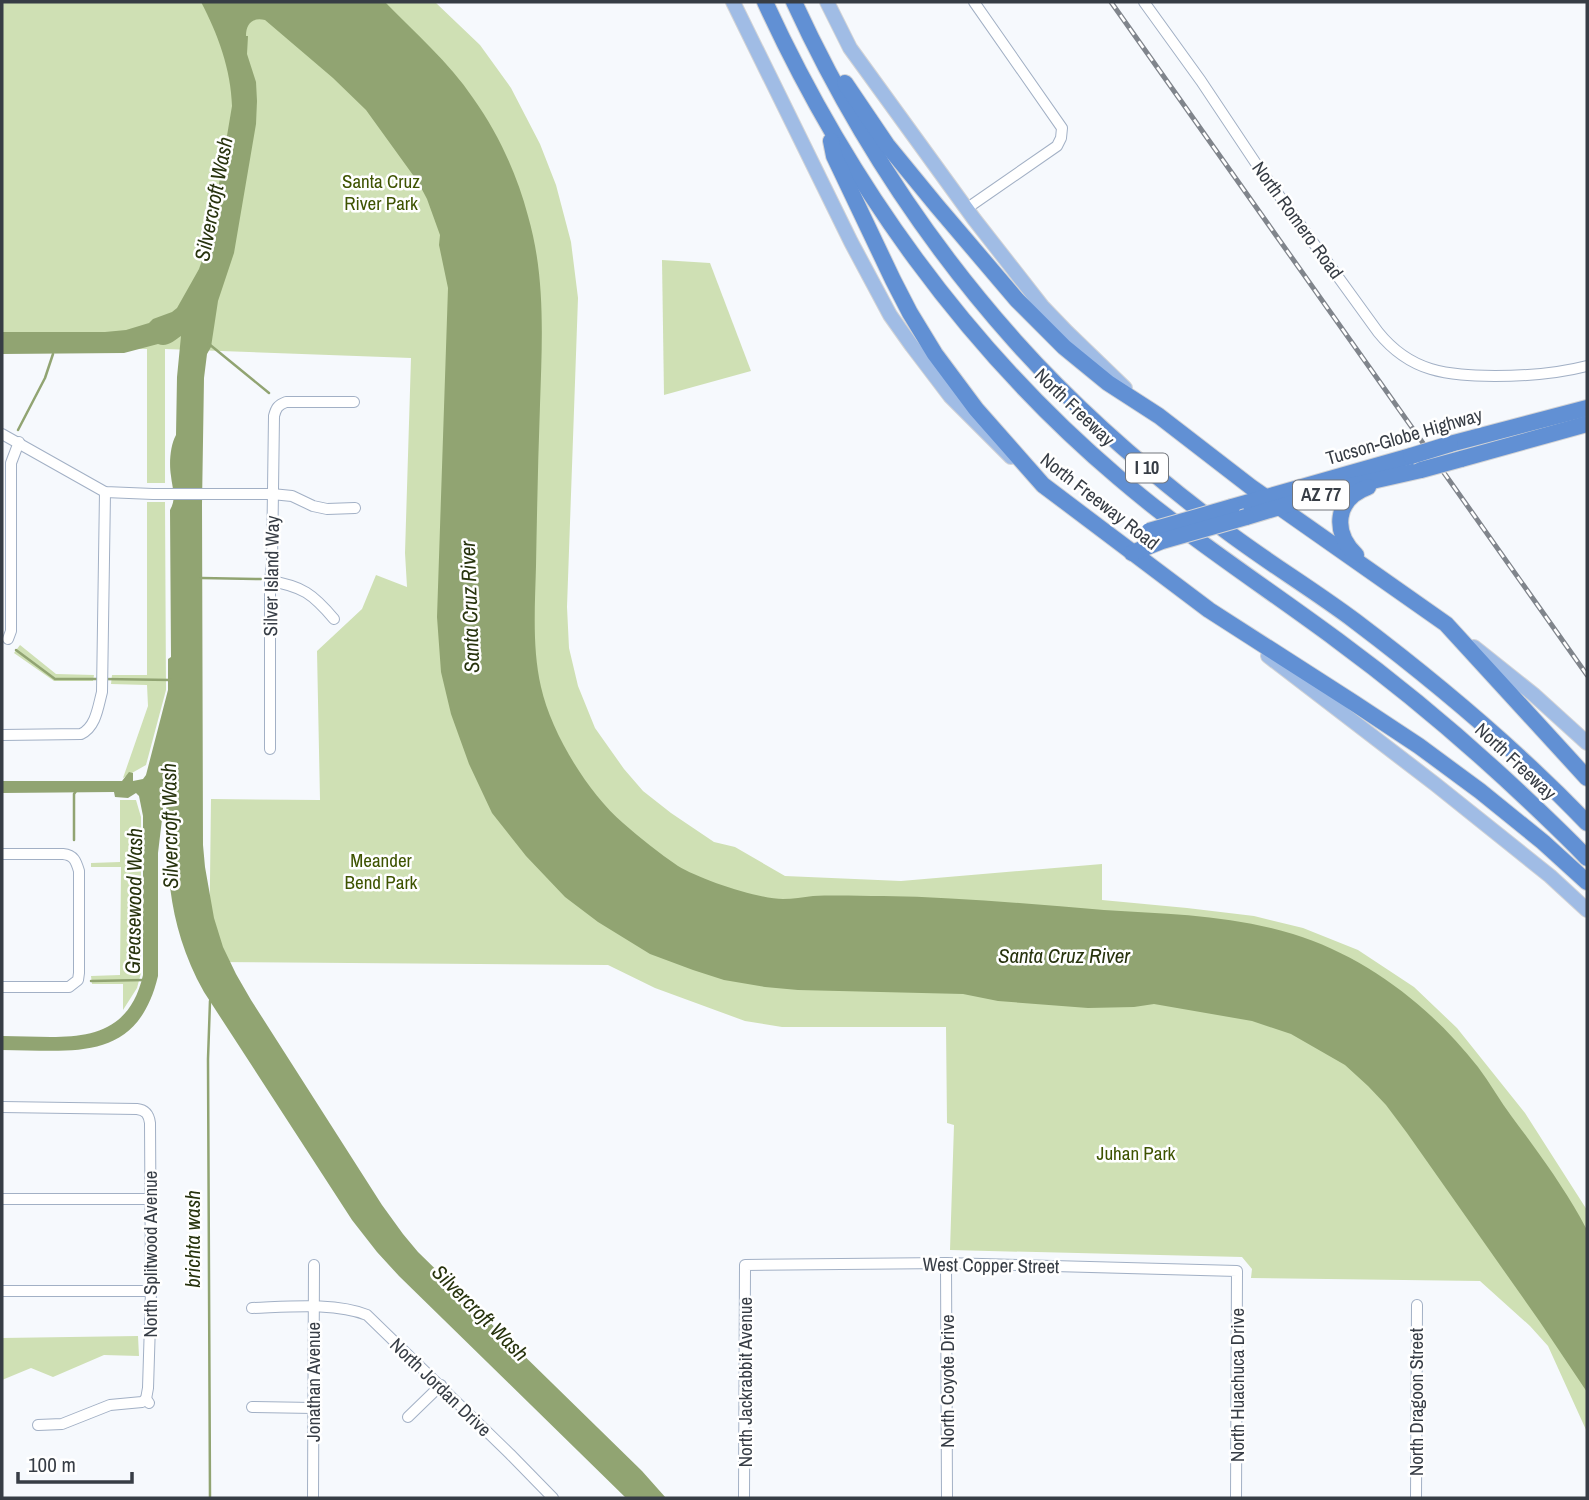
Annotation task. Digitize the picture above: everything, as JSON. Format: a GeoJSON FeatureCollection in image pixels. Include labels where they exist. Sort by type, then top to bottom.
{"type":"FeatureCollection","features":[{"type":"Feature","properties":{"kind":"highway","name":"North Freeway"},"geometry":{"type":"LineString","coordinates":[[765,2],[842,150],[902,242],[963,319],[1048,412],[1117,476],[1205,547],[1392,681],[1496,769],[1587,858]]}},
{"type":"Feature","properties":{"kind":"highway","name":"North Freeway"},"geometry":{"type":"LineString","coordinates":[[794,2],[852,115],[894,184],[953,266],[1017,344],[1129,453],[1201,512],[1353,620],[1451,697],[1587,823]]}},
{"type":"Feature","properties":{"kind":"highway"},"geometry":{"type":"LineString","coordinates":[[804,23],[900,161],[1017,300],[1064,347],[1281,508],[1446,624],[1587,778]]}},
{"type":"Feature","properties":{"kind":"highway"},"geometry":{"type":"LineString","coordinates":[[829,125],[834,156],[917,326],[965,395],[1043,485]]}},
{"type":"Feature","properties":{"kind":"highway","name":"Tucson-Globe Highway"},"geometry":{"type":"LineString","coordinates":[[1156,536],[1232,507],[1450,444],[1587,408]]}},
{"type":"Feature","properties":{"kind":"highway","name":"Tucson-Globe Highway"},"geometry":{"type":"LineString","coordinates":[[1156,536],[1281,508],[1341,489],[1396,477],[1587,424]]}},
{"type":"Feature","properties":{"kind":"highway"},"geometry":{"type":"LineString","coordinates":[[1387,582],[1348,546],[1340,521],[1344,505],[1355,492],[1396,477]]}},
{"type":"Feature","properties":{"kind":"highway","name":"North Freeway Road"},"geometry":{"type":"LineString","coordinates":[[1043,485],[1209,610]]}},
{"type":"Feature","properties":{"kind":"highway"},"geometry":{"type":"LineString","coordinates":[[1132,553],[1156,536]]}},
{"type":"Feature","properties":{"kind":"highway"},"geometry":{"type":"LineString","coordinates":[[1209,610],[1429,753],[1480,790],[1587,882]]}},
{"type":"Feature","properties":{"kind":"main road","name":"North Freeway Road"},"geometry":{"type":"LineString","coordinates":[[733,2],[862,265],[890,315],[950,397],[1043,485]]}},
{"type":"Feature","properties":{"kind":"main road"},"geometry":{"type":"LineString","coordinates":[[827,2],[850,48],[966,209],[1042,306],[1125,388],[1158,416]]}},
{"type":"Feature","properties":{"kind":"main road","name":"North Freeway Road"},"geometry":{"type":"LineString","coordinates":[[1209,610],[1435,783],[1550,876],[1587,910]]}},
{"type":"Feature","properties":{"kind":"main road"},"geometry":{"type":"LineString","coordinates":[[1446,624],[1533,694],[1587,743]]}},
{"type":"Feature","properties":{"kind":"street"},"geometry":{"type":"LineString","coordinates":[[966,209],[1057,146],[1062,128],[974,2]]}},
{"type":"Feature","properties":{"kind":"street","name":"North Romero Road"},"geometry":{"type":"LineString","coordinates":[[1144,2],[1209,92],[1257,165],[1384,339],[1406,358],[1425,368],[1457,375],[1546,374],[1587,366]]}},
{"type":"Feature","properties":{"kind":"street","name":"Silver Island Way"},"geometry":{"type":"LineString","coordinates":[[270,749],[274,416],[278,405],[294,402],[354,402]]}},
{"type":"Feature","properties":{"kind":"street"},"geometry":{"type":"LineString","coordinates":[[2,434],[105,492],[272,494],[292,496],[327,509],[355,508]]}},
{"type":"Feature","properties":{"kind":"street"},"geometry":{"type":"LineString","coordinates":[[7,642],[11,631],[11,463],[19,442]]}},
{"type":"Feature","properties":{"kind":"street"},"geometry":{"type":"LineString","coordinates":[[2,735],[87,734],[94,720],[102,692],[105,492]]}},
{"type":"Feature","properties":{"kind":"street"},"geometry":{"type":"LineString","coordinates":[[270,581],[302,589],[312,595],[334,619]]}},
{"type":"Feature","properties":{"kind":"street"},"geometry":{"type":"LineString","coordinates":[[2,854],[76,855],[79,883],[79,973],[75,986],[2,987]]}},
{"type":"Feature","properties":{"kind":"street","name":"North Splitwood Avenue"},"geometry":{"type":"LineString","coordinates":[[2,1107],[131,1108],[147,1110],[150,1123],[151,1292],[148,1401],[110,1405],[62,1424],[38,1425]]}},
{"type":"Feature","properties":{"kind":"street"},"geometry":{"type":"LineString","coordinates":[[2,1199],[151,1199]]}},
{"type":"Feature","properties":{"kind":"street","name":"West Copper Street"},"geometry":{"type":"LineString","coordinates":[[745,1265],[946,1263],[1237,1271]]}},
{"type":"Feature","properties":{"kind":"street","name":"North Coyote Drive"},"geometry":{"type":"LineString","coordinates":[[946,1263],[947,1498]]}},
{"type":"Feature","properties":{"kind":"street","name":"Jonathan Avenue"},"geometry":{"type":"LineString","coordinates":[[313,1498],[314,1265]]}},
{"type":"Feature","properties":{"kind":"street","name":"North Jackrabbit Avenue"},"geometry":{"type":"LineString","coordinates":[[744,1498],[745,1265]]}},
{"type":"Feature","properties":{"kind":"street","name":"North Huachuca Drive"},"geometry":{"type":"LineString","coordinates":[[1236,1498],[1237,1271]]}},
{"type":"Feature","properties":{"kind":"street"},"geometry":{"type":"LineString","coordinates":[[2,1292],[151,1292]]}},
{"type":"Feature","properties":{"kind":"street","name":"North Dragoon Street"},"geometry":{"type":"LineString","coordinates":[[1416,1498],[1417,1305]]}},
{"type":"Feature","properties":{"kind":"street","name":"North Jordan Drive"},"geometry":{"type":"LineString","coordinates":[[251,1308],[353,1309],[367,1315],[554,1498]]}},
{"type":"Feature","properties":{"kind":"street"},"geometry":{"type":"LineString","coordinates":[[408,1417],[441,1385]]}},
{"type":"Feature","properties":{"kind":"street"},"geometry":{"type":"LineString","coordinates":[[252,1407],[314,1408]]}},
{"type":"Feature","properties":{"kind":"green space","name":"Santa Cruz River Park"},"geometry":{"type":"Polygon","coordinates":[[[2,2],[435,2],[480,45],[511,88],[540,144],[556,185],[571,242],[578,298],[567,607],[569,648],[578,686],[595,728],[624,769],[643,791],[714,842],[735,847],[785,876],[901,881],[1102,864],[1102,900],[1254,916],[1303,928],[1358,950],[1414,987],[1457,1028],[1525,1113],[1587,1210],[1587,1432],[1548,1346],[1480,1281],[1251,1278],[1252,1269],[1242,1257],[950,1250],[954,1125],[947,1123],[946,1027],[782,1027],[745,1021],[655,988],[608,965],[209,962],[211,799],[320,800],[317,651],[362,609],[376,575],[407,587],[405,553],[411,358],[165,349],[165,483],[147,483],[147,349],[2,346],[2,2]]]}},
{"type":"Feature","properties":{"kind":"green space"},"geometry":{"type":"Polygon","coordinates":[[[662,260],[710,263],[751,371],[664,395],[662,260]]]}},
{"type":"Feature","properties":{"kind":"green space"},"geometry":{"type":"Polygon","coordinates":[[[147,502],[165,502],[166,690],[146,765],[123,778],[148,706],[147,685],[111,684],[112,675],[147,675],[147,502]]]}},
{"type":"Feature","properties":{"kind":"green space"},"geometry":{"type":"Polygon","coordinates":[[[20,645],[56,674],[94,675],[93,681],[54,681],[14,653],[20,645]]]}},
{"type":"Feature","properties":{"kind":"green space"},"geometry":{"type":"Polygon","coordinates":[[[120,800],[136,800],[141,817],[141,973],[137,988],[123,1010],[123,984],[92,984],[91,976],[120,975],[121,867],[91,867],[91,863],[120,862],[120,800]]]}},
{"type":"Feature","properties":{"kind":"green space"},"geometry":{"type":"Polygon","coordinates":[[[138,1336],[139,1356],[104,1355],[53,1377],[31,1368],[2,1380],[2,1338],[138,1336]]]}},
{"type":"Feature","properties":{"kind":"water","name":"Santa Cruz River"},"geometry":{"type":"Polygon","coordinates":[[[201,2],[385,2],[464,85],[506,154],[534,239],[542,310],[535,612],[538,672],[546,704],[562,742],[596,795],[610,810],[643,840],[678,866],[714,882],[759,896],[783,899],[813,896],[938,898],[1223,919],[1293,934],[1347,956],[1372,970],[1418,1005],[1460,1045],[1539,1153],[1587,1230],[1587,1392],[1386,1105],[1345,1065],[1291,1034],[1252,1021],[1154,1004],[1088,1008],[998,1001],[963,994],[798,990],[724,980],[650,954],[598,922],[565,897],[526,856],[492,813],[469,764],[451,714],[441,672],[437,617],[448,288],[439,245],[440,235],[418,182],[366,110],[265,20],[253,21],[246,32],[247,54],[256,82],[256,124],[234,253],[218,301],[204,378],[203,845],[214,918],[223,947],[251,1000],[403,1234],[666,1498],[626,1498],[399,1276],[352,1220],[204,992],[191,966],[181,940],[170,889],[166,781],[163,781],[158,853],[158,976],[148,1004],[135,1025],[118,1038],[99,1046],[53,1051],[2,1050],[2,1036],[68,1036],[89,1034],[107,1027],[122,1016],[135,999],[143,975],[143,816],[139,796],[136,793],[128,798],[115,797],[114,792],[2,793],[2,781],[122,781],[129,772],[133,773],[133,781],[143,779],[146,775],[168,690],[168,659],[171,657],[170,510],[174,497],[170,461],[176,435],[181,336],[168,344],[124,353],[2,354],[2,332],[126,330],[149,323],[177,308],[199,269],[210,237],[232,106],[222,52],[201,2]]]}},
{"type":"Feature","properties":{"kind":"waterway"},"geometry":{"type":"LineString","coordinates":[[209,344],[269,393]]}},
{"type":"Feature","properties":{"kind":"waterway"},"geometry":{"type":"LineString","coordinates":[[18,430],[45,378],[53,354]]}},
{"type":"Feature","properties":{"kind":"waterway"},"geometry":{"type":"LineString","coordinates":[[201,578],[261,579]]}},
{"type":"Feature","properties":{"kind":"waterway"},"geometry":{"type":"LineString","coordinates":[[16,650],[55,679],[97,679]]}},
{"type":"Feature","properties":{"kind":"waterway"},"geometry":{"type":"LineString","coordinates":[[104,679],[171,680]]}},
{"type":"Feature","properties":{"kind":"waterway"},"geometry":{"type":"LineString","coordinates":[[74,840],[76,791]]}},
{"type":"Feature","properties":{"kind":"waterway","name":"Greasewood Wash"},"geometry":{"type":"LineString","coordinates":[[91,981],[144,980]]}},
{"type":"Feature","properties":{"kind":"waterway","name":"brichta wash"},"geometry":{"type":"LineString","coordinates":[[210,1001],[210,1498]]}},
{"type":"Feature","properties":{"kind":"railway"},"geometry":{"type":"LineString","coordinates":[[1111,2],[1587,675]]}},
{"type":"Feature","properties":{"kind":"water label","name":"Silvercroft Wash"},"geometry":{"type":"Point","coordinates":[214,199]}},
{"type":"Feature","properties":{"kind":"water label","name":"Silvercroft Wash"},"geometry":{"type":"Point","coordinates":[170,826]}},
{"type":"Feature","properties":{"kind":"water label","name":"Silvercroft Wash"},"geometry":{"type":"Point","coordinates":[480,1313]}},
{"type":"Feature","properties":{"kind":"park label","name":"Meander Bend Park"},"geometry":{"type":"Point","coordinates":[381,871]}},
{"type":"Feature","properties":{"kind":"park label","name":"Juhan Park"},"geometry":{"type":"Point","coordinates":[1136,1153]}}]}
